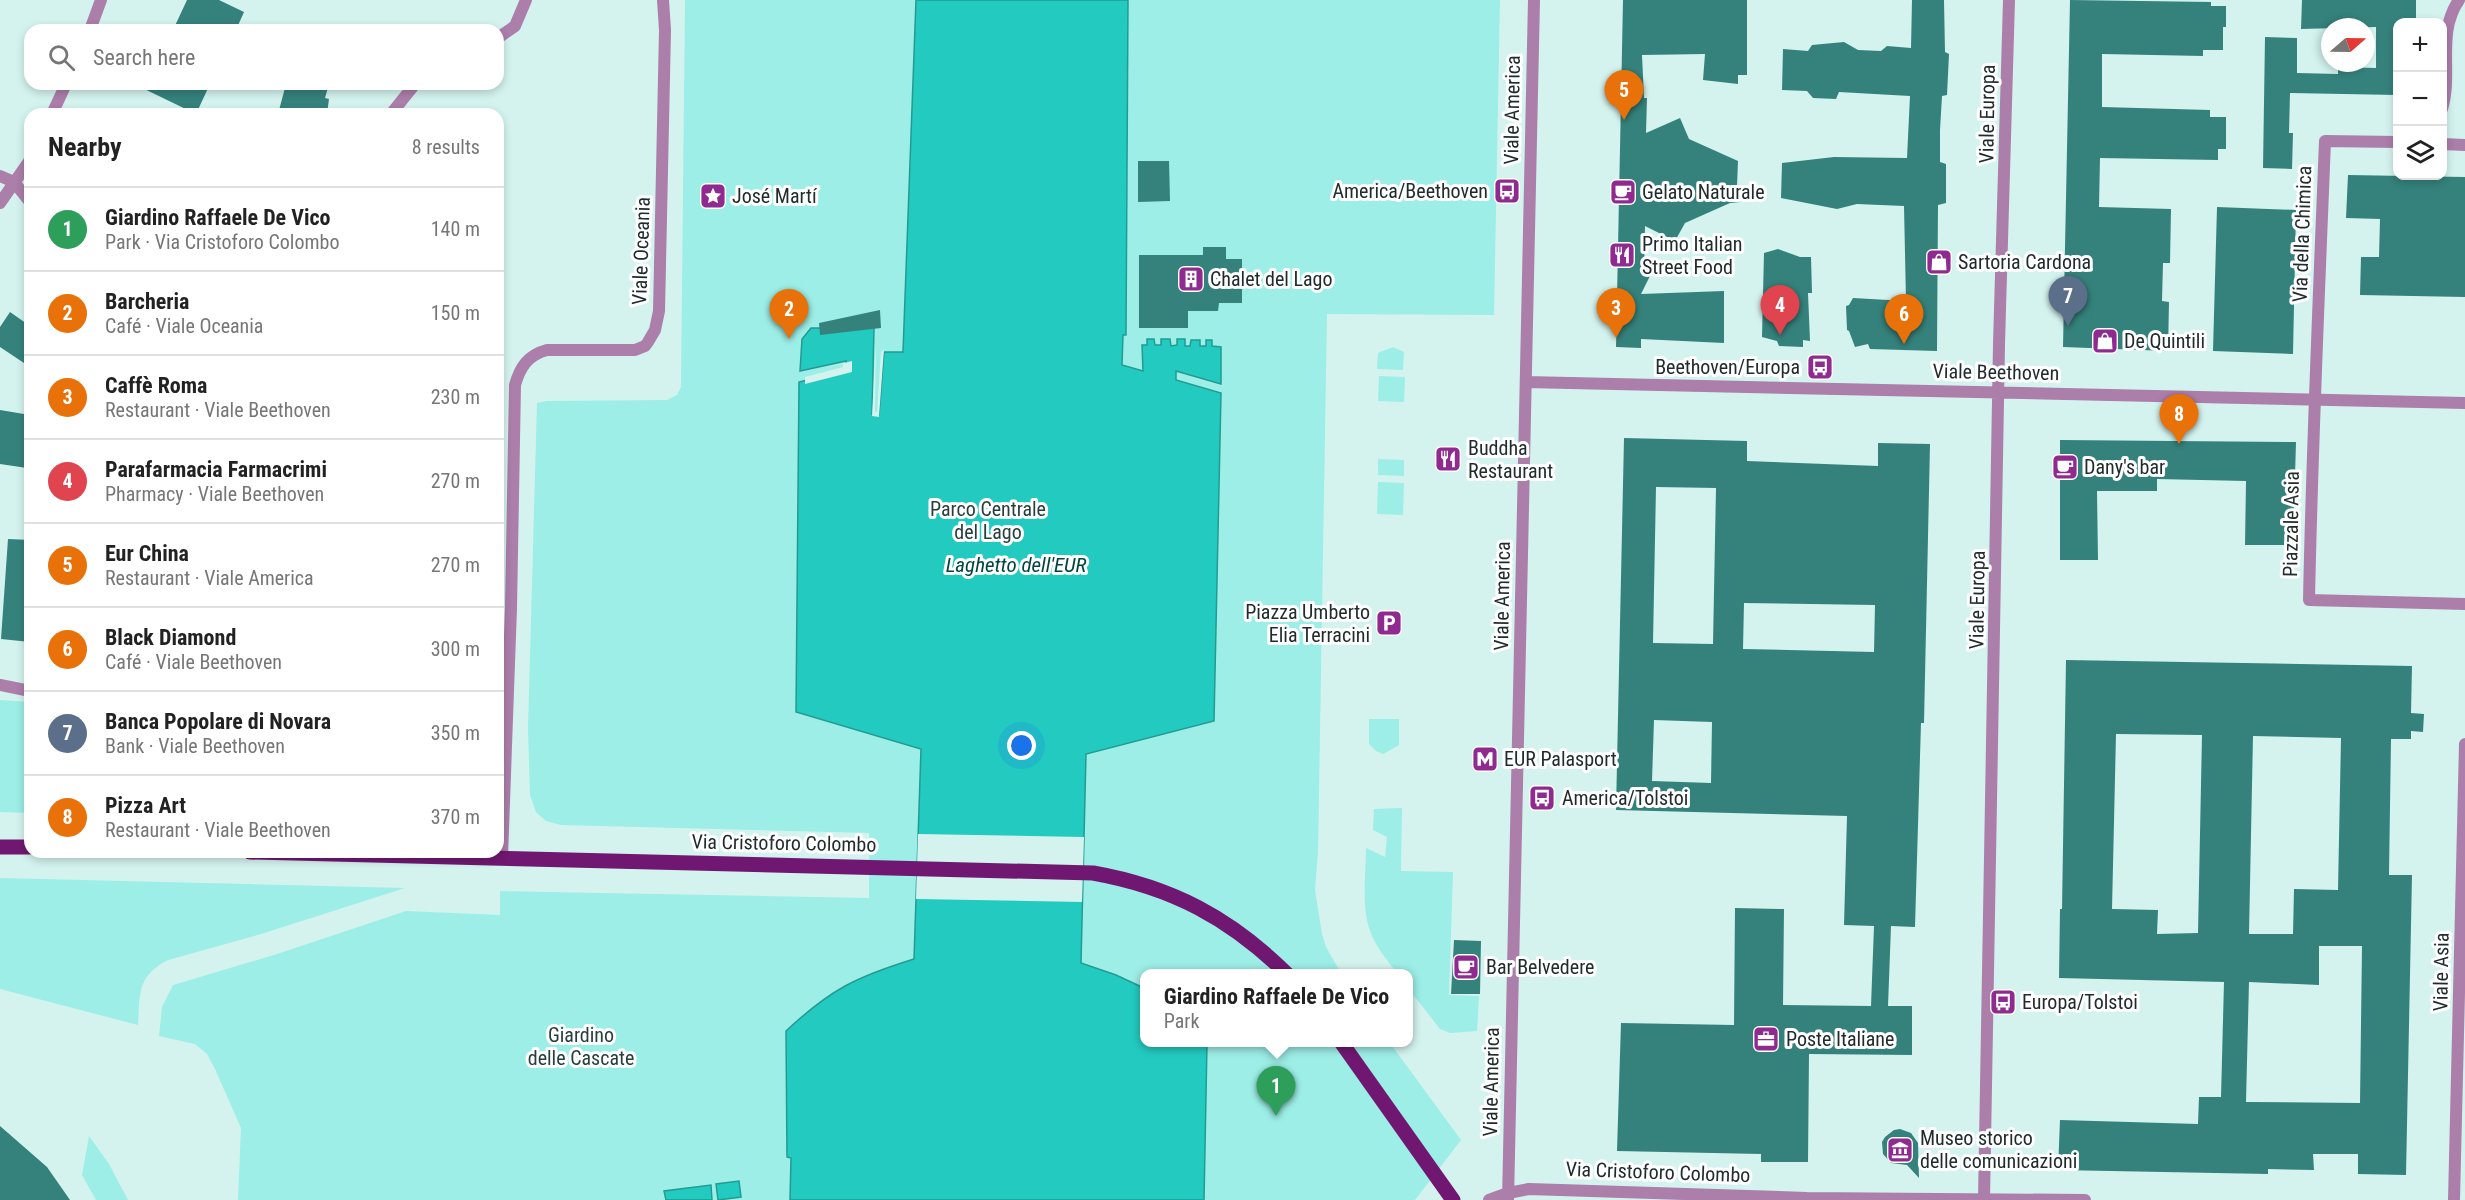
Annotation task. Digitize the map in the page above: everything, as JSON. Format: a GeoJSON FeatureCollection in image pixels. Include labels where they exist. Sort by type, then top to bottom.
{"type":"FeatureCollection","features":[{"type":"Feature","properties":{"kind":"main road"},"geometry":{"type":"LineString","coordinates":[[0,847],[24,848]]}},
{"type":"Feature","properties":{"kind":"main road","name":"Via Cristoforo Colombo"},"geometry":{"type":"LineString","coordinates":[[504,857],[1079,872],[1143,884],[1195,905],[1218,917],[1261,948],[1282,969]]}},
{"type":"Feature","properties":{"kind":"main road"},"geometry":{"type":"LineString","coordinates":[[1345,1047],[1453,1200]]}},
{"type":"Feature","properties":{"kind":"street"},"geometry":{"type":"LineString","coordinates":[[92,24],[101,0]]}},
{"type":"Feature","properties":{"kind":"street"},"geometry":{"type":"LineString","coordinates":[[504,34],[515,26],[526,0]]}},
{"type":"Feature","properties":{"kind":"street","name":"Viale Oceania"},"geometry":{"type":"LineString","coordinates":[[504,802],[511,609],[515,385],[520,368],[533,355],[547,350],[640,349],[648,342],[657,324],[663,147],[665,30],[663,0]]}},
{"type":"Feature","properties":{"kind":"street","name":"Viale America"},"geometry":{"type":"LineString","coordinates":[[1508,1196],[1534,0]]}},
{"type":"Feature","properties":{"kind":"street","name":"Viale Europa"},"geometry":{"type":"LineString","coordinates":[[1984,1199],[1999,392],[2009,0]]}},
{"type":"Feature","properties":{"kind":"street"},"geometry":{"type":"LineString","coordinates":[[2446,72],[2447,28],[2459,0]]}},
{"type":"Feature","properties":{"kind":"street"},"geometry":{"type":"LineString","coordinates":[[55,108],[63,90]]}},
{"type":"Feature","properties":{"kind":"street"},"geometry":{"type":"LineString","coordinates":[[396,108],[410,90]]}},
{"type":"Feature","properties":{"kind":"street","name":"Via della Chimica"},"geometry":{"type":"LineString","coordinates":[[2314,400],[2325,141],[2393,142]]}},
{"type":"Feature","properties":{"kind":"street"},"geometry":{"type":"LineString","coordinates":[[2447,144],[2465,145]]}},
{"type":"Feature","properties":{"kind":"street"},"geometry":{"type":"LineString","coordinates":[[0,203],[24,168]]}},
{"type":"Feature","properties":{"kind":"street"},"geometry":{"type":"LineString","coordinates":[[0,176],[14,182],[24,194]]}},
{"type":"Feature","properties":{"kind":"street","name":"Viale Beethoven"},"geometry":{"type":"LineString","coordinates":[[1526,382],[2465,403]]}},
{"type":"Feature","properties":{"kind":"street","name":"Piazzale Asia"},"geometry":{"type":"LineString","coordinates":[[2314,400],[2309,600],[2465,604]]}},
{"type":"Feature","properties":{"kind":"street"},"geometry":{"type":"LineString","coordinates":[[504,606],[511,609]]}},
{"type":"Feature","properties":{"kind":"street"},"geometry":{"type":"LineString","coordinates":[[0,685],[24,690]]}},
{"type":"Feature","properties":{"kind":"street","name":"Viale Asia"},"geometry":{"type":"LineString","coordinates":[[2454,1200],[2464,897],[2465,744]]}},
{"type":"Feature","properties":{"kind":"street","name":"Via Cristoforo Colombo"},"geometry":{"type":"LineString","coordinates":[[1489,1200],[1529,1189],[1807,1199],[2085,1200]]}},
{"type":"Feature","properties":{"kind":"green space","name":"Parco Centrale del Lago"},"geometry":{"type":"Polygon","coordinates":[[[685,0],[1500,0],[1494,315],[1327,314],[1318,852],[1315,890],[1322,934],[1326,947],[1339,969],[1140,969],[1140,1047],[1393,1047],[1461,1140],[1415,1200],[238,1200],[241,1128],[215,1069],[207,1054],[195,1044],[159,1036],[162,1007],[173,985],[274,955],[406,911],[500,915],[500,891],[869,898],[869,833],[561,825],[546,821],[536,812],[530,795],[528,728],[537,403],[667,400],[677,395],[681,387],[685,0]]]}},
{"type":"Feature","properties":{"kind":"green space"},"geometry":{"type":"Polygon","coordinates":[[[1393,347],[1404,352],[1403,370],[1377,369],[1378,353],[1393,347]]]}},
{"type":"Feature","properties":{"kind":"green space"},"geometry":{"type":"Polygon","coordinates":[[[1379,376],[1405,377],[1404,402],[1378,401],[1379,376]]]}},
{"type":"Feature","properties":{"kind":"green space"},"geometry":{"type":"Polygon","coordinates":[[[1378,459],[1404,460],[1404,476],[1378,475],[1378,459]]]}},
{"type":"Feature","properties":{"kind":"green space"},"geometry":{"type":"Polygon","coordinates":[[[1378,482],[1404,483],[1403,515],[1377,514],[1378,482]]]}},
{"type":"Feature","properties":{"kind":"green space"},"geometry":{"type":"Polygon","coordinates":[[[0,700],[24,702],[24,813],[0,812],[0,700]]]}},
{"type":"Feature","properties":{"kind":"green space"},"geometry":{"type":"Polygon","coordinates":[[[1369,719],[1399,719],[1399,745],[1383,754],[1376,751],[1369,744],[1369,719]]]}},
{"type":"Feature","properties":{"kind":"green space"},"geometry":{"type":"Polygon","coordinates":[[[1402,808],[1401,871],[1453,872],[1449,995],[1479,996],[1477,1031],[1450,1033],[1440,1029],[1413,994],[1413,969],[1394,969],[1373,938],[1366,917],[1365,905],[1366,848],[1385,857],[1387,837],[1373,830],[1374,809],[1402,808]]]}},
{"type":"Feature","properties":{"kind":"green space"},"geometry":{"type":"Polygon","coordinates":[[[0,878],[405,888],[261,934],[168,960],[145,979],[140,995],[138,1025],[0,989],[0,878]]]}},
{"type":"Feature","properties":{"kind":"green space"},"geometry":{"type":"Polygon","coordinates":[[[89,1136],[109,1164],[128,1200],[96,1200],[82,1175],[89,1136]]]}},
{"type":"Feature","properties":{"kind":"water","name":"Laghetto dell'EUR"},"geometry":{"type":"Polygon","coordinates":[[[916,0],[1128,0],[1126,335],[1123,335],[1122,365],[1143,371],[1142,345],[1147,345],[1147,339],[1154,339],[1155,345],[1161,345],[1161,339],[1170,339],[1171,346],[1177,345],[1177,339],[1185,339],[1185,346],[1190,346],[1191,340],[1200,340],[1200,346],[1206,346],[1206,340],[1212,340],[1212,346],[1221,347],[1221,384],[1176,371],[1176,380],[1221,393],[1214,721],[1086,754],[1081,963],[1140,986],[1140,1047],[1207,1047],[1204,1200],[790,1200],[791,1158],[787,1157],[786,1031],[817,1005],[845,986],[914,959],[921,749],[796,712],[799,382],[846,370],[846,361],[800,371],[802,339],[811,328],[874,328],[872,414],[879,415],[884,352],[903,352],[916,0]]]}},
{"type":"Feature","properties":{"kind":"water"},"geometry":{"type":"Polygon","coordinates":[[[739,1181],[741,1197],[718,1200],[716,1184],[739,1181]]]}},
{"type":"Feature","properties":{"kind":"water"},"geometry":{"type":"Polygon","coordinates":[[[711,1185],[712,1200],[666,1200],[664,1191],[711,1185]]]}},
{"type":"Feature","properties":{"kind":"pier"},"geometry":{"type":"Polygon","coordinates":[[[876,340],[875,412],[877,412],[881,352],[884,349],[879,417],[872,416],[876,340]]]}},
{"type":"Feature","properties":{"kind":"pier"},"geometry":{"type":"Polygon","coordinates":[[[852,361],[852,372],[805,384],[805,377],[843,367],[843,364],[825,368],[852,361]]]}},
{"type":"Feature","properties":{"kind":"pier"},"geometry":{"type":"Polygon","coordinates":[[[918,834],[1084,837],[1082,902],[916,899],[918,834]]]}},
{"type":"Feature","properties":{"kind":"building"},"geometry":{"type":"Polygon","coordinates":[[[187,0],[219,0],[244,12],[239,24],[176,24],[187,0]]]}},
{"type":"Feature","properties":{"kind":"building"},"geometry":{"type":"Polygon","coordinates":[[[1623,0],[1747,0],[1747,75],[1738,75],[1738,84],[1703,80],[1705,54],[1642,55],[1644,98],[1647,98],[1646,133],[1680,118],[1689,139],[1738,161],[1737,186],[1740,202],[1730,203],[1685,223],[1675,241],[1645,226],[1644,276],[1650,276],[1641,294],[1724,291],[1724,343],[1641,339],[1641,348],[1616,347],[1623,0]]]}},
{"type":"Feature","properties":{"kind":"building"},"geometry":{"type":"Polygon","coordinates":[[[1912,0],[1944,0],[1945,52],[1949,54],[1947,95],[1942,96],[1940,130],[1940,162],[1946,164],[1946,203],[1938,205],[1937,351],[1870,349],[1868,344],[1855,347],[1847,330],[1846,306],[1853,298],[1906,301],[1904,206],[1857,204],[1837,209],[1781,198],[1782,163],[1834,157],[1907,158],[1910,96],[1839,92],[1836,99],[1813,98],[1807,91],[1782,90],[1783,49],[1808,51],[1812,45],[1844,42],[1858,50],[1881,51],[1887,46],[1911,48],[1912,0]]]}},
{"type":"Feature","properties":{"kind":"building"},"geometry":{"type":"Polygon","coordinates":[[[2070,0],[2211,2],[2211,6],[2226,6],[2223,50],[2203,50],[2203,56],[2102,54],[2102,107],[2210,110],[2210,117],[2226,117],[2226,149],[2218,149],[2218,160],[2100,158],[2099,207],[2171,209],[2170,263],[2163,263],[2162,301],[2169,302],[2168,351],[2063,347],[2070,0]]]}},
{"type":"Feature","properties":{"kind":"building"},"geometry":{"type":"Polygon","coordinates":[[[2302,0],[2416,0],[2416,18],[2393,18],[2393,95],[2290,93],[2289,133],[2293,133],[2292,169],[2263,168],[2265,37],[2297,38],[2297,73],[2375,72],[2375,18],[2321,18],[2321,28],[2301,29],[2302,0]]]}},
{"type":"Feature","properties":{"kind":"building"},"geometry":{"type":"Polygon","coordinates":[[[146,90],[207,90],[199,108],[184,108],[146,90]]]}},
{"type":"Feature","properties":{"kind":"building"},"geometry":{"type":"Polygon","coordinates":[[[284,90],[327,90],[325,98],[329,99],[328,108],[280,108],[284,90]]]}},
{"type":"Feature","properties":{"kind":"building"},"geometry":{"type":"Polygon","coordinates":[[[1138,161],[1169,161],[1170,201],[1138,202],[1138,161]]]}},
{"type":"Feature","properties":{"kind":"building"},"geometry":{"type":"Polygon","coordinates":[[[2348,175],[2393,176],[2393,180],[2447,180],[2447,177],[2465,177],[2465,297],[2360,295],[2361,257],[2379,257],[2380,219],[2346,218],[2348,175]]]}},
{"type":"Feature","properties":{"kind":"building"},"geometry":{"type":"Polygon","coordinates":[[[2217,207],[2296,210],[2293,354],[2213,351],[2217,207]]]}},
{"type":"Feature","properties":{"kind":"building","name":"Chalet del Lago"},"geometry":{"type":"Polygon","coordinates":[[[1203,247],[1226,247],[1226,259],[1242,259],[1242,303],[1219,303],[1218,311],[1188,311],[1188,328],[1139,328],[1139,255],[1203,255],[1203,247]]]}},
{"type":"Feature","properties":{"kind":"building"},"geometry":{"type":"Polygon","coordinates":[[[1778,249],[1800,257],[1811,257],[1812,293],[1808,293],[1810,341],[1803,340],[1803,347],[1779,346],[1777,341],[1762,337],[1764,253],[1778,249]]]}},
{"type":"Feature","properties":{"kind":"building"},"geometry":{"type":"Polygon","coordinates":[[[880,310],[881,328],[820,335],[819,323],[880,310]]]}},
{"type":"Feature","properties":{"kind":"building"},"geometry":{"type":"Polygon","coordinates":[[[10,312],[24,322],[24,363],[0,347],[0,327],[10,312]]]}},
{"type":"Feature","properties":{"kind":"building"},"geometry":{"type":"Polygon","coordinates":[[[0,410],[24,414],[24,468],[0,464],[0,410]]]}},
{"type":"Feature","properties":{"kind":"building"},"geometry":{"type":"Polygon","coordinates":[[[1624,438],[1747,441],[1747,461],[1878,466],[1878,443],[1930,444],[1924,723],[1921,723],[1915,927],[1891,926],[1888,1006],[1912,1006],[1912,1055],[1809,1054],[1808,1162],[1761,1162],[1761,1154],[1617,1151],[1621,1023],[1734,1025],[1735,908],[1784,909],[1783,1005],[1871,1006],[1874,926],[1844,925],[1847,816],[1616,810],[1624,438]],[[1656,487],[1653,643],[1713,644],[1716,488],[1656,487]],[[1744,603],[1743,649],[1874,652],[1875,605],[1744,603]],[[1654,720],[1652,781],[1711,783],[1712,722],[1654,720]]]}},
{"type":"Feature","properties":{"kind":"building"},"geometry":{"type":"Polygon","coordinates":[[[2060,440],[2296,442],[2293,545],[2245,545],[2246,481],[2157,479],[2157,491],[2097,491],[2098,560],[2060,560],[2060,440]]]}},
{"type":"Feature","properties":{"kind":"building"},"geometry":{"type":"Polygon","coordinates":[[[8,539],[24,540],[24,641],[1,639],[8,539]]]}},
{"type":"Feature","properties":{"kind":"building"},"geometry":{"type":"Polygon","coordinates":[[[2066,660],[2412,666],[2411,713],[2424,714],[2423,732],[2411,731],[2411,739],[2391,739],[2389,875],[2412,875],[2406,1175],[2358,1174],[2358,1154],[2313,1154],[2314,1170],[2268,1169],[2268,1174],[2058,1170],[2060,1120],[2198,1124],[2199,1097],[2221,1097],[2224,982],[2059,978],[2060,909],[2062,909],[2066,660]],[[2116,734],[2112,909],[2158,910],[2157,934],[2198,933],[2202,735],[2116,734]],[[2253,736],[2249,934],[2293,934],[2294,889],[2338,890],[2341,738],[2253,736]],[[2319,946],[2319,985],[2249,982],[2246,1102],[2360,1103],[2362,946],[2319,946]]]}},
{"type":"Feature","properties":{"kind":"building","name":"Bar Belvedere"},"geometry":{"type":"Polygon","coordinates":[[[1454,940],[1481,941],[1480,994],[1451,994],[1454,940]]]}},
{"type":"Feature","properties":{"kind":"building"},"geometry":{"type":"Polygon","coordinates":[[[0,1126],[47,1167],[70,1200],[0,1200],[0,1126]]]}},
{"type":"Feature","properties":{"kind":"building"},"geometry":{"type":"Polygon","coordinates":[[[1900,1129],[1911,1133],[1918,1143],[1919,1178],[1907,1165],[1891,1163],[1883,1154],[1882,1142],[1885,1137],[1894,1130],[1900,1129]]]}},
{"type":"Feature","properties":{"kind":"place","name":"Eur China"},"geometry":{"type":"Point","coordinates":[1624,120]}},
{"type":"Feature","properties":{"kind":"place","name":"America/Beethoven"},"geometry":{"type":"Point","coordinates":[1507,191]}},
{"type":"Feature","properties":{"kind":"place","name":"Gelato Naturale"},"geometry":{"type":"Point","coordinates":[1623,192]}},
{"type":"Feature","properties":{"kind":"place","name":"José Martí"},"geometry":{"type":"Point","coordinates":[713,196]}},
{"type":"Feature","properties":{"kind":"place","name":"Primo Italian Street Food"},"geometry":{"type":"Point","coordinates":[1622,255]}},
{"type":"Feature","properties":{"kind":"place","name":"Sartoria Cardona"},"geometry":{"type":"Point","coordinates":[1939,262]}},
{"type":"Feature","properties":{"kind":"place","name":"Chalet del Lago"},"geometry":{"type":"Point","coordinates":[1191,279]}},
{"type":"Feature","properties":{"kind":"place","name":"Banca Popolare di Novara"},"geometry":{"type":"Point","coordinates":[2068,326]}},
{"type":"Feature","properties":{"kind":"place","name":"Parafarmacia Farmacrimi"},"geometry":{"type":"Point","coordinates":[1780,335]}},
{"type":"Feature","properties":{"kind":"place","name":"Caffè Roma"},"geometry":{"type":"Point","coordinates":[1616,338]}},
{"type":"Feature","properties":{"kind":"place","name":"Barcheria"},"geometry":{"type":"Point","coordinates":[789,339]}},
{"type":"Feature","properties":{"kind":"place","name":"De Quintili"},"geometry":{"type":"Point","coordinates":[2105,341]}},
{"type":"Feature","properties":{"kind":"place","name":"Black Diamond"},"geometry":{"type":"Point","coordinates":[1904,344]}},
{"type":"Feature","properties":{"kind":"place","name":"Beethoven/Europa"},"geometry":{"type":"Point","coordinates":[1820,367]}},
{"type":"Feature","properties":{"kind":"place","name":"Pizza Art"},"geometry":{"type":"Point","coordinates":[2179,444]}},
{"type":"Feature","properties":{"kind":"place","name":"Buddha Restaurant"},"geometry":{"type":"Point","coordinates":[1448,459]}},
{"type":"Feature","properties":{"kind":"place","name":"Dany's bar"},"geometry":{"type":"Point","coordinates":[2065,467]}},
{"type":"Feature","properties":{"kind":"place","name":"Piazza Umberto Elia Terracini"},"geometry":{"type":"Point","coordinates":[1389,623]}},
{"type":"Feature","properties":{"kind":"place","name":"EUR Palasport"},"geometry":{"type":"Point","coordinates":[1485,759]}},
{"type":"Feature","properties":{"kind":"place","name":"America/Tolstoi"},"geometry":{"type":"Point","coordinates":[1542,798]}},
{"type":"Feature","properties":{"kind":"place","name":"Bar Belvedere"},"geometry":{"type":"Point","coordinates":[1466,967]}},
{"type":"Feature","properties":{"kind":"place","name":"Europa/Tolstoi"},"geometry":{"type":"Point","coordinates":[2003,1002]}},
{"type":"Feature","properties":{"kind":"place","name":"Poste Italiane"},"geometry":{"type":"Point","coordinates":[1766,1039]}},
{"type":"Feature","properties":{"kind":"place","name":"Giardino Raffaele De Vico"},"geometry":{"type":"Point","coordinates":[1276,1116]}},
{"type":"Feature","properties":{"kind":"place","name":"Museo storico delle comunicazioni"},"geometry":{"type":"Point","coordinates":[1900,1150]}},
{"type":"Feature","properties":{"kind":"park label","name":"Giardino delle Cascate"},"geometry":{"type":"Point","coordinates":[581,1046]}}]}
